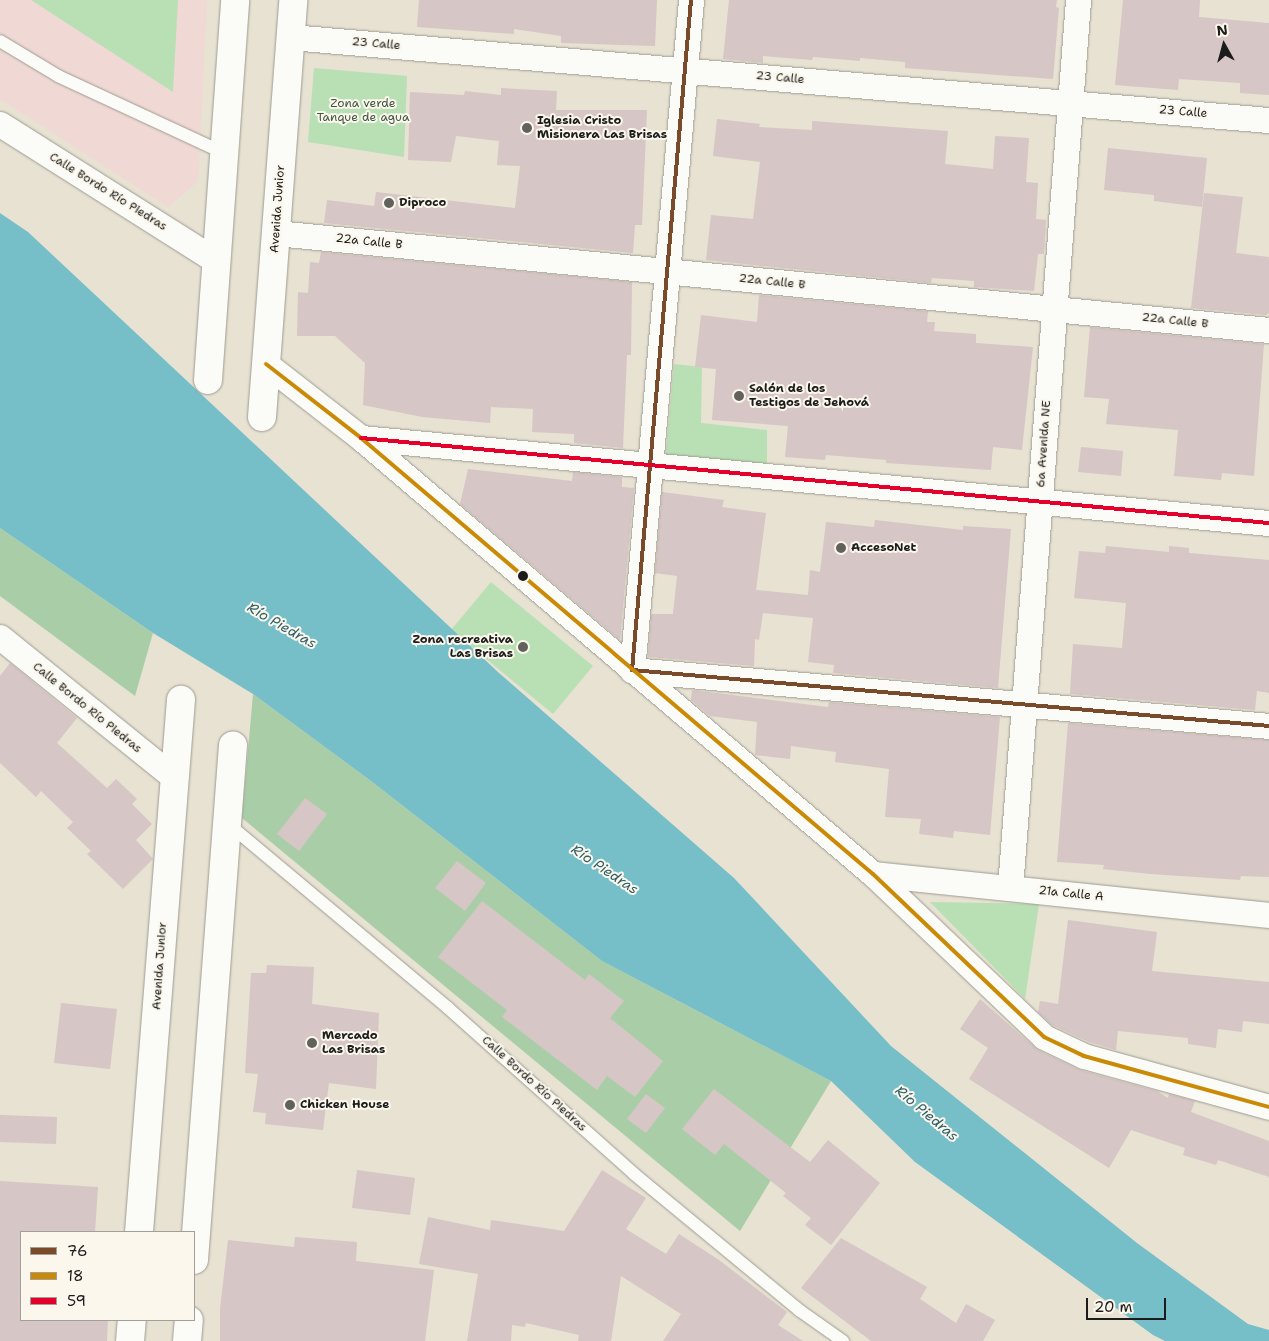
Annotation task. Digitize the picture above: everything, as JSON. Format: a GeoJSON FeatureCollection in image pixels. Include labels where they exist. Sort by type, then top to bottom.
{"type":"FeatureCollection","features":[{"type":"Feature","properties":{"kind":"main road"},"geometry":{"type":"LineString","coordinates":[[208,380],[235,0]]}},
{"type":"Feature","properties":{"kind":"main road","name":"Avenida Junior"},"geometry":{"type":"LineString","coordinates":[[262,417],[293,0]]}},
{"type":"Feature","properties":{"kind":"main road","name":"Avenida Junior"},"geometry":{"type":"LineString","coordinates":[[139,1231],[181,700]]}},
{"type":"Feature","properties":{"kind":"main road"},"geometry":{"type":"LineString","coordinates":[[195,1247],[233,745]]}},
{"type":"Feature","properties":{"kind":"main road"},"geometry":{"type":"LineString","coordinates":[[130,1341],[132,1321]]}},
{"type":"Feature","properties":{"kind":"main road"},"geometry":{"type":"LineString","coordinates":[[188,1341],[189,1321]]}},
{"type":"Feature","properties":{"kind":"street"},"geometry":{"type":"LineString","coordinates":[[632,670],[691,0]]}},
{"type":"Feature","properties":{"kind":"street","name":"6a Avenida NE"},"geometry":{"type":"LineString","coordinates":[[1010,888],[1078,0]]}},
{"type":"Feature","properties":{"kind":"street","name":"23 Calle"},"geometry":{"type":"LineString","coordinates":[[290,37],[1269,120]]}},
{"type":"Feature","properties":{"kind":"street","name":"Calle Bordo Río Piedras"},"geometry":{"type":"LineString","coordinates":[[0,124],[217,261]]}},
{"type":"Feature","properties":{"kind":"street","name":"22a Calle B"},"geometry":{"type":"LineString","coordinates":[[276,233],[1269,330]]}},
{"type":"Feature","properties":{"kind":"street"},"geometry":{"type":"LineString","coordinates":[[266,364],[361,438],[873,874],[1044,1037],[1084,1056],[1269,1107]]}},
{"type":"Feature","properties":{"kind":"street"},"geometry":{"type":"LineString","coordinates":[[361,438],[1269,524]]}},
{"type":"Feature","properties":{"kind":"street","name":"Calle Bordo Río Piedras"},"geometry":{"type":"LineString","coordinates":[[0,637],[175,778]]}},
{"type":"Feature","properties":{"kind":"street"},"geometry":{"type":"LineString","coordinates":[[632,670],[1269,726]]}},
{"type":"Feature","properties":{"kind":"street","name":"21a Calle A"},"geometry":{"type":"LineString","coordinates":[[873,874],[1269,915]]}},
{"type":"Feature","properties":{"kind":"lane"},"geometry":{"type":"LineString","coordinates":[[0,41],[58,76],[224,152]]}},
{"type":"Feature","properties":{"kind":"lane","name":"Calle Bordo Río Piedras"},"geometry":{"type":"LineString","coordinates":[[228,823],[448,1008],[634,1174],[799,1310],[843,1341]]}},
{"type":"Feature","properties":{"kind":"shaded area"},"geometry":{"type":"Polygon","coordinates":[[[0,0],[207,0],[198,181],[168,207],[0,99],[0,0]]]}},
{"type":"Feature","properties":{"kind":"green space"},"geometry":{"type":"Polygon","coordinates":[[[31,0],[178,0],[173,92],[31,0]]]}},
{"type":"Feature","properties":{"kind":"green space","name":"Zona verde Tanque de agua"},"geometry":{"type":"Polygon","coordinates":[[[314,68],[407,76],[404,157],[308,142],[314,68]]]}},
{"type":"Feature","properties":{"kind":"green space"},"geometry":{"type":"Polygon","coordinates":[[[674,364],[702,367],[701,423],[767,430],[767,472],[665,463],[674,364]]]}},
{"type":"Feature","properties":{"kind":"green space"},"geometry":{"type":"Polygon","coordinates":[[[0,528],[153,633],[135,696],[0,596],[0,528]]]}},
{"type":"Feature","properties":{"kind":"green space"},"geometry":{"type":"Polygon","coordinates":[[[491,582],[593,666],[553,714],[451,630],[491,582]]]}},
{"type":"Feature","properties":{"kind":"green space"},"geometry":{"type":"Polygon","coordinates":[[[253,694],[371,781],[602,961],[831,1081],[740,1231],[242,818],[253,694]]]}},
{"type":"Feature","properties":{"kind":"green space"},"geometry":{"type":"Polygon","coordinates":[[[930,902],[1039,904],[1025,999],[930,902]]]}},
{"type":"Feature","properties":{"kind":"water","name":"Río Piedras"},"geometry":{"type":"Polygon","coordinates":[[[0,213],[28,232],[499,673],[734,878],[891,1046],[1137,1243],[1248,1324],[1269,1330],[1269,1341],[1165,1341],[1153,1335],[915,1162],[831,1081],[602,961],[371,781],[253,694],[153,633],[0,528],[0,213]]]}},
{"type":"Feature","properties":{"kind":"building"},"geometry":{"type":"Polygon","coordinates":[[[419,0],[657,0],[655,46],[561,43],[561,36],[514,29],[514,34],[417,27],[419,0]]]}},
{"type":"Feature","properties":{"kind":"building"},"geometry":{"type":"Polygon","coordinates":[[[729,0],[1057,0],[1056,7],[1059,8],[1053,79],[905,68],[905,62],[860,58],[860,61],[813,57],[812,60],[763,56],[763,63],[723,59],[729,0]]]}},
{"type":"Feature","properties":{"kind":"building"},"geometry":{"type":"Polygon","coordinates":[[[1123,0],[1200,0],[1199,17],[1269,23],[1269,95],[1240,93],[1240,83],[1179,79],[1178,90],[1115,85],[1123,0]]]}},
{"type":"Feature","properties":{"kind":"building"},"geometry":{"type":"Polygon","coordinates":[[[501,88],[557,91],[556,110],[647,110],[642,225],[635,225],[633,253],[324,223],[327,200],[374,206],[376,192],[515,208],[520,166],[497,165],[499,141],[456,136],[451,162],[408,160],[410,92],[464,95],[465,91],[501,95],[501,88]]]}},
{"type":"Feature","properties":{"kind":"building"},"geometry":{"type":"Polygon","coordinates":[[[717,119],[760,124],[759,127],[812,130],[812,121],[948,131],[945,164],[993,169],[995,136],[1029,138],[1026,182],[1038,183],[1036,219],[1046,220],[1044,254],[1038,254],[1034,291],[974,287],[974,281],[932,278],[931,283],[706,260],[711,215],[753,219],[760,162],[713,156],[717,119]]]}},
{"type":"Feature","properties":{"kind":"building"},"geometry":{"type":"Polygon","coordinates":[[[1108,148],[1207,158],[1202,207],[1154,201],[1154,195],[1104,190],[1108,148]]]}},
{"type":"Feature","properties":{"kind":"building"},"geometry":{"type":"Polygon","coordinates":[[[1204,193],[1243,197],[1236,253],[1269,257],[1269,313],[1266,315],[1191,308],[1204,193]]]}},
{"type":"Feature","properties":{"kind":"building"},"geometry":{"type":"Polygon","coordinates":[[[321,252],[632,282],[631,355],[627,355],[623,448],[574,443],[574,434],[532,432],[533,409],[491,407],[490,423],[422,417],[363,405],[365,363],[335,336],[297,336],[298,292],[308,293],[310,262],[319,263],[321,252]]]}},
{"type":"Feature","properties":{"kind":"building"},"geometry":{"type":"Polygon","coordinates":[[[759,295],[928,311],[927,322],[935,322],[934,331],[976,334],[976,343],[1033,347],[1022,450],[993,447],[991,470],[886,463],[886,460],[826,455],[825,460],[785,457],[788,426],[712,420],[716,369],[695,367],[701,315],[757,322],[759,295]]]}},
{"type":"Feature","properties":{"kind":"building"},"geometry":{"type":"Polygon","coordinates":[[[1090,327],[1264,344],[1254,476],[1222,473],[1221,480],[1174,476],[1178,430],[1106,424],[1109,399],[1084,397],[1090,327]]]}},
{"type":"Feature","properties":{"kind":"building"},"geometry":{"type":"Polygon","coordinates":[[[1081,447],[1123,451],[1121,476],[1078,472],[1081,447]]]}},
{"type":"Feature","properties":{"kind":"building"},"geometry":{"type":"Polygon","coordinates":[[[468,469],[572,481],[573,472],[622,477],[622,487],[634,488],[620,640],[460,504],[468,469]]]}},
{"type":"Feature","properties":{"kind":"building"},"geometry":{"type":"Polygon","coordinates":[[[662,492],[724,500],[722,507],[766,513],[756,590],[808,595],[810,570],[820,572],[826,522],[874,527],[875,520],[963,530],[963,526],[1011,529],[998,688],[833,673],[834,665],[808,662],[813,618],[763,613],[759,640],[755,639],[754,666],[648,657],[651,614],[673,614],[677,576],[655,573],[662,492]]]}},
{"type":"Feature","properties":{"kind":"building"},"geometry":{"type":"Polygon","coordinates":[[[1106,546],[1169,552],[1169,546],[1189,548],[1189,553],[1269,560],[1269,693],[1257,691],[1255,710],[1070,694],[1073,644],[1122,648],[1126,603],[1074,598],[1079,551],[1105,553],[1106,546]]]}},
{"type":"Feature","properties":{"kind":"building"},"geometry":{"type":"Polygon","coordinates":[[[10,663],[77,718],[57,743],[107,788],[116,779],[137,799],[132,804],[152,824],[136,840],[153,859],[123,889],[87,854],[91,851],[67,828],[73,822],[41,791],[36,797],[0,763],[0,676],[10,663]]]}},
{"type":"Feature","properties":{"kind":"building"},"geometry":{"type":"Polygon","coordinates":[[[692,690],[828,707],[829,702],[1000,717],[990,835],[954,831],[953,838],[919,834],[921,819],[885,817],[889,769],[835,762],[836,752],[791,746],[790,759],[755,755],[757,722],[710,716],[691,700],[692,690]]]}},
{"type":"Feature","properties":{"kind":"building"},"geometry":{"type":"Polygon","coordinates":[[[1068,723],[1269,740],[1269,877],[1241,876],[1240,880],[1151,874],[1103,869],[1104,865],[1057,862],[1068,723]]]}},
{"type":"Feature","properties":{"kind":"building"},"geometry":{"type":"Polygon","coordinates":[[[305,798],[327,814],[299,851],[277,834],[305,798]]]}},
{"type":"Feature","properties":{"kind":"building"},"geometry":{"type":"Polygon","coordinates":[[[457,861],[486,883],[465,911],[435,888],[457,861]]]}},
{"type":"Feature","properties":{"kind":"building"},"geometry":{"type":"Polygon","coordinates":[[[482,901],[585,980],[589,974],[624,1001],[610,1018],[663,1061],[635,1097],[607,1076],[597,1090],[502,1017],[507,1010],[438,957],[482,901]]]}},
{"type":"Feature","properties":{"kind":"building"},"geometry":{"type":"Polygon","coordinates":[[[1068,920],[1157,932],[1152,971],[1269,982],[1269,1024],[1243,1021],[1242,1032],[1218,1029],[1216,1048],[1188,1044],[1188,1038],[1118,1031],[1116,1050],[1089,1042],[1052,1025],[1038,1012],[1040,1001],[1058,1004],[1068,920]]]}},
{"type":"Feature","properties":{"kind":"building","name":"Mercado Las Brisas"},"geometry":{"type":"Polygon","coordinates":[[[267,965],[314,967],[312,1004],[379,1013],[376,1089],[329,1083],[323,1130],[265,1124],[266,1113],[253,1112],[258,1074],[245,1073],[251,973],[266,973],[267,965]]]}},
{"type":"Feature","properties":{"kind":"building"},"geometry":{"type":"Polygon","coordinates":[[[980,999],[1038,1050],[1080,1070],[1157,1091],[1168,1098],[1169,1094],[1195,1101],[1191,1112],[1269,1141],[1269,1177],[1218,1160],[1216,1165],[1183,1155],[1185,1148],[1131,1130],[1109,1168],[969,1079],[988,1048],[960,1029],[980,999]]]}},
{"type":"Feature","properties":{"kind":"building"},"geometry":{"type":"Polygon","coordinates":[[[61,1003],[117,1009],[110,1069],[54,1063],[61,1003]]]}},
{"type":"Feature","properties":{"kind":"building"},"geometry":{"type":"Polygon","coordinates":[[[714,1089],[810,1162],[828,1140],[880,1183],[831,1245],[805,1225],[811,1218],[783,1196],[786,1193],[724,1144],[715,1155],[682,1129],[714,1089]]]}},
{"type":"Feature","properties":{"kind":"building"},"geometry":{"type":"Polygon","coordinates":[[[646,1094],[665,1108],[646,1133],[627,1119],[646,1094]]]}},
{"type":"Feature","properties":{"kind":"building"},"geometry":{"type":"Polygon","coordinates":[[[0,1115],[57,1117],[56,1144],[0,1142],[0,1115]]]}},
{"type":"Feature","properties":{"kind":"building"},"geometry":{"type":"Polygon","coordinates":[[[357,1170],[415,1178],[410,1215],[352,1208],[357,1170]]]}},
{"type":"Feature","properties":{"kind":"building"},"geometry":{"type":"Polygon","coordinates":[[[602,1170],[646,1198],[626,1229],[666,1254],[679,1234],[719,1260],[787,1312],[778,1325],[803,1341],[663,1341],[681,1314],[621,1276],[611,1341],[578,1341],[579,1335],[526,1323],[525,1327],[512,1325],[511,1341],[467,1341],[478,1274],[419,1264],[428,1217],[490,1230],[491,1220],[564,1231],[602,1170]]]}},
{"type":"Feature","properties":{"kind":"building"},"geometry":{"type":"Polygon","coordinates":[[[0,1181],[98,1187],[95,1231],[20,1231],[20,1321],[108,1321],[107,1341],[0,1341],[0,1181]]]}},
{"type":"Feature","properties":{"kind":"building"},"geometry":{"type":"Polygon","coordinates":[[[295,1237],[357,1242],[356,1261],[434,1270],[425,1341],[220,1341],[220,1309],[228,1240],[294,1247],[295,1237]]]}},
{"type":"Feature","properties":{"kind":"building"},"geometry":{"type":"Polygon","coordinates":[[[841,1238],[927,1287],[920,1299],[956,1323],[966,1304],[995,1320],[983,1341],[871,1341],[801,1288],[841,1238]]]}},
{"type":"Feature","properties":{"kind":"transit line","name":"76"},"geometry":{"type":"LineString","coordinates":[[691,0],[632,670],[1269,726]]}},
{"type":"Feature","properties":{"kind":"transit line","name":"18"},"geometry":{"type":"LineString","coordinates":[[266,364],[361,438],[873,874],[1044,1037],[1084,1056],[1269,1107]]}},
{"type":"Feature","properties":{"kind":"transit line","name":"59"},"geometry":{"type":"LineString","coordinates":[[361,438],[1269,523]]}},
{"type":"Feature","properties":{"kind":"place","name":"Iglesia Cristo Misionera Las Brisas"},"geometry":{"type":"Point","coordinates":[527,128]}},
{"type":"Feature","properties":{"kind":"place","name":"Diproco"},"geometry":{"type":"Point","coordinates":[389,203]}},
{"type":"Feature","properties":{"kind":"place","name":"Salón de los Testigos de Jehová"},"geometry":{"type":"Point","coordinates":[739,396]}},
{"type":"Feature","properties":{"kind":"place","name":"AccesoNet"},"geometry":{"type":"Point","coordinates":[841,548]}},
{"type":"Feature","properties":{"kind":"place","name":"Zona recreativa Las Brisas"},"geometry":{"type":"Point","coordinates":[523,647]}},
{"type":"Feature","properties":{"kind":"place","name":"Mercado Las Brisas"},"geometry":{"type":"Point","coordinates":[312,1043]}},
{"type":"Feature","properties":{"kind":"place","name":"Chicken House"},"geometry":{"type":"Point","coordinates":[290,1105]}}]}
